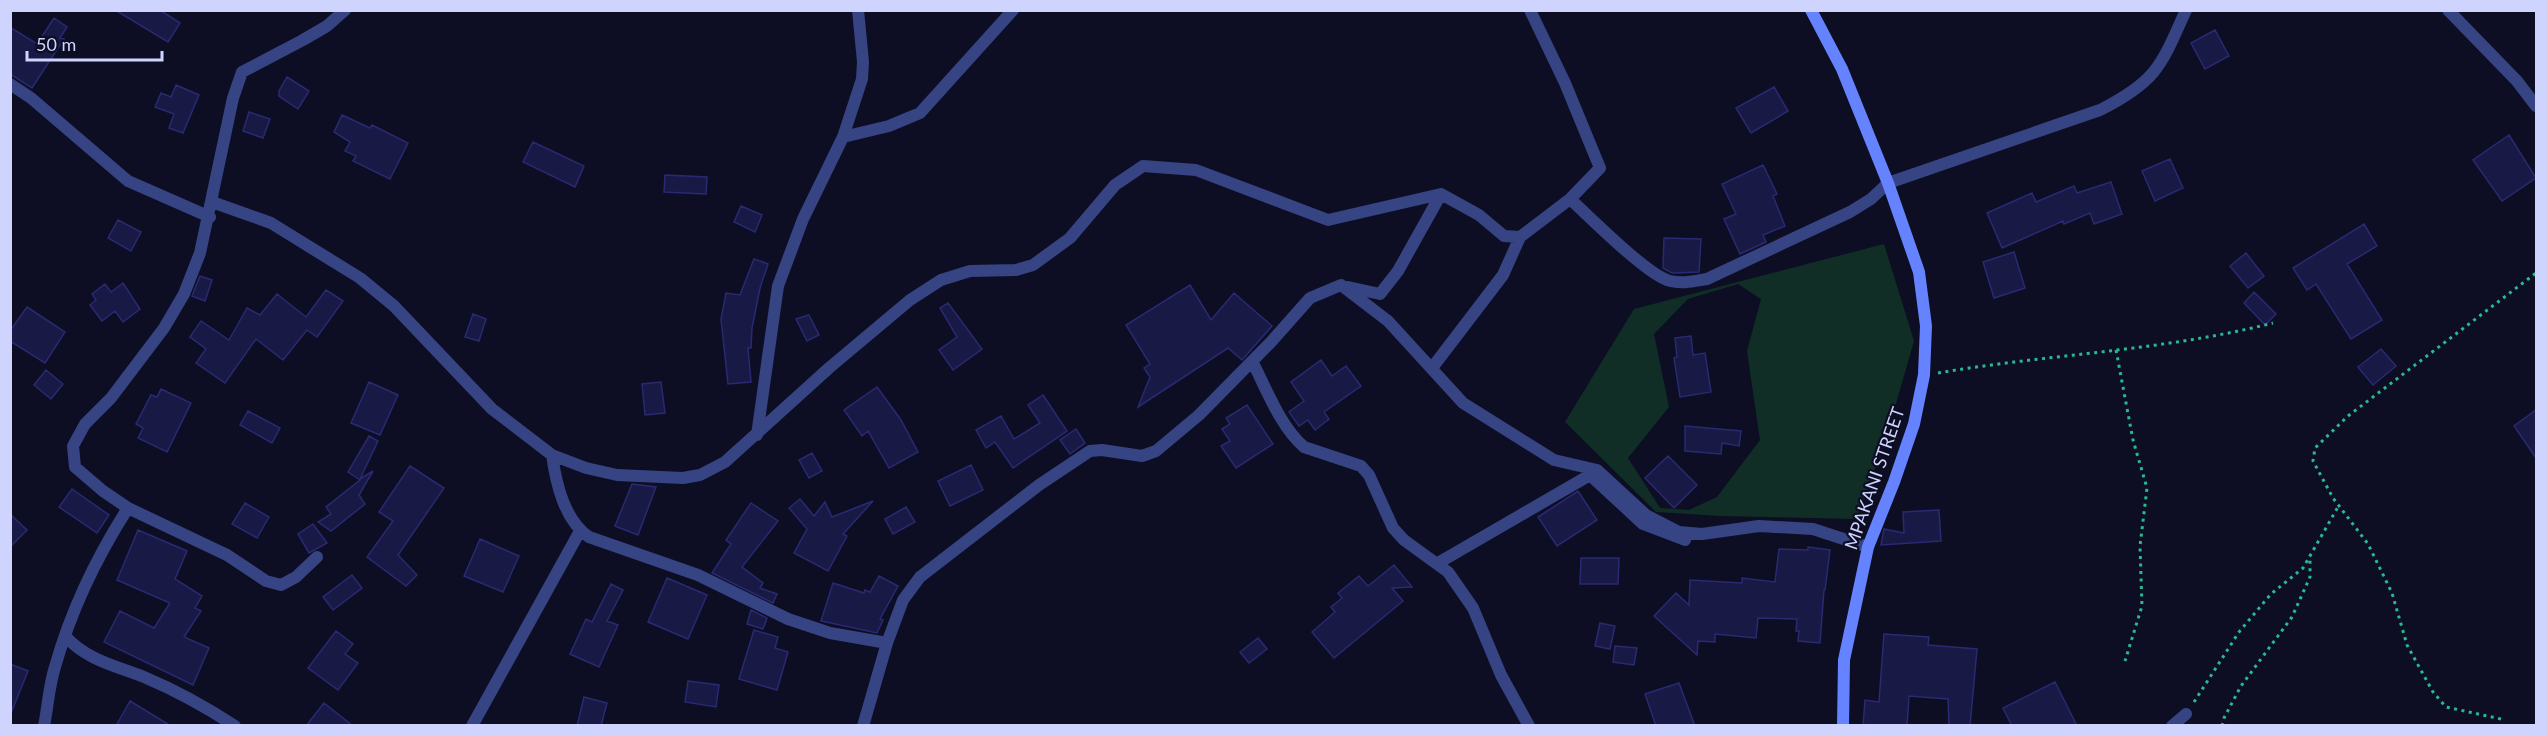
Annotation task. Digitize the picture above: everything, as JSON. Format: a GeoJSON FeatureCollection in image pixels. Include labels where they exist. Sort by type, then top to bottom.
{"type":"FeatureCollection","features":[{"type":"Feature","properties":{"kind":"street"},"geometry":{"type":"LineString","coordinates":[[317,557],[296,577],[281,585],[266,581],[226,555],[128,508],[103,491],[75,467],[73,446],[84,424],[111,398],[164,328],[184,294],[200,253],[210,217],[233,98],[242,72],[327,26],[345,10]]}},
{"type":"Feature","properties":{"kind":"street"},"geometry":{"type":"LineString","coordinates":[[757,435],[778,286],[803,219],[843,137],[862,79],[864,62],[858,10]]}},
{"type":"Feature","properties":{"kind":"street"},"geometry":{"type":"LineString","coordinates":[[843,137],[889,126],[920,113],[1013,10]]}},
{"type":"Feature","properties":{"kind":"street"},"geometry":{"type":"LineString","coordinates":[[1432,368],[1482,306],[1503,274],[1520,237],[1570,199],[1600,168],[1565,83],[1530,10]]}},
{"type":"Feature","properties":{"kind":"street","name":"MPAKANI STREET"},"geometry":{"type":"LineString","coordinates":[[1811,10],[1842,69],[1888,183],[1919,272],[1926,326],[1924,375],[1911,433],[1868,547],[1844,660],[1843,726]]}},
{"type":"Feature","properties":{"kind":"street"},"geometry":{"type":"LineString","coordinates":[[1570,199],[1649,269],[1668,280],[1685,283],[1707,279],[1820,227],[1871,199],[1888,183],[2100,110],[2121,100],[2152,76],[2162,62],[2186,10]]}},
{"type":"Feature","properties":{"kind":"street"},"geometry":{"type":"LineString","coordinates":[[2448,10],[2517,81],[2536,106]]}},
{"type":"Feature","properties":{"kind":"street"},"geometry":{"type":"LineString","coordinates":[[10,84],[32,98],[128,181],[210,217]]}},
{"type":"Feature","properties":{"kind":"street"},"geometry":{"type":"LineString","coordinates":[[212,202],[270,223],[360,278],[394,306],[492,409],[552,455],[586,468],[617,475],[684,478],[700,475],[725,462],[829,368],[910,300],[941,280],[970,272],[1016,270],[1033,265],[1070,238],[1115,185],[1143,166],[1196,170],[1328,220],[1441,194],[1479,215],[1504,236],[1520,237]]}},
{"type":"Feature","properties":{"kind":"street"},"geometry":{"type":"LineString","coordinates":[[863,726],[887,643],[903,600],[920,577],[1039,485],[1090,451],[1102,450],[1142,456],[1156,451],[1199,415],[1310,298],[1341,285],[1380,294],[1398,271],[1441,194]]}},
{"type":"Feature","properties":{"kind":"street"},"geometry":{"type":"LineString","coordinates":[[1341,285],[1388,321],[1463,403],[1554,460],[1597,470],[1646,515],[1679,532],[1702,534],[1759,526],[1813,529],[1868,547]]}},
{"type":"Feature","properties":{"kind":"street"},"geometry":{"type":"LineString","coordinates":[[1252,361],[1278,411],[1298,441],[1304,447],[1361,465],[1372,481],[1393,528],[1404,540],[1438,563],[1460,587],[1473,608],[1501,675],[1529,726]]}},
{"type":"Feature","properties":{"kind":"street"},"geometry":{"type":"LineString","coordinates":[[552,455],[563,500],[580,531],[620,549],[698,575],[788,619],[830,633],[887,643]]}},
{"type":"Feature","properties":{"kind":"street"},"geometry":{"type":"LineString","coordinates":[[1438,563],[1590,475],[1642,524],[1685,540]]}},
{"type":"Feature","properties":{"kind":"street"},"geometry":{"type":"LineString","coordinates":[[44,726],[54,667],[66,637],[75,603],[106,543],[128,508]]}},
{"type":"Feature","properties":{"kind":"street"},"geometry":{"type":"LineString","coordinates":[[472,726],[580,531]]}},
{"type":"Feature","properties":{"kind":"street"},"geometry":{"type":"LineString","coordinates":[[66,637],[77,650],[182,695],[235,726]]}},
{"type":"Feature","properties":{"kind":"street"},"geometry":{"type":"LineString","coordinates":[[2172,726],[2186,714]]}},
{"type":"Feature","properties":{"kind":"path"},"geometry":{"type":"LineString","coordinates":[[2500,719],[2445,708],[2433,692],[2407,645],[2392,593],[2368,544],[2321,480],[2313,461],[2315,448],[2348,416],[2536,273]]}},
{"type":"Feature","properties":{"kind":"path"},"geometry":{"type":"LineString","coordinates":[[1924,375],[2007,361],[2116,350],[2233,333],[2273,323]]}},
{"type":"Feature","properties":{"kind":"path"},"geometry":{"type":"LineString","coordinates":[[2116,350],[2133,440],[2147,488],[2140,546],[2142,606],[2125,661]]}},
{"type":"Feature","properties":{"kind":"path"},"geometry":{"type":"LineString","coordinates":[[2186,714],[2239,632],[2271,594],[2302,568],[2319,536],[2339,506]]}},
{"type":"Feature","properties":{"kind":"path"},"geometry":{"type":"LineString","coordinates":[[2222,726],[2241,686],[2292,617],[2310,577],[2310,556]]}},
{"type":"Feature","properties":{"kind":"green space"},"geometry":{"type":"Polygon","coordinates":[[[1884,244],[1914,341],[1887,435],[1857,519],[1656,512],[1565,422],[1634,309],[1884,244]],[[1738,284],[1688,299],[1654,334],[1669,407],[1628,458],[1660,508],[1689,510],[1717,497],[1760,440],[1747,351],[1761,299],[1738,284]]]}},
{"type":"Feature","properties":{"kind":"building"},"geometry":{"type":"Polygon","coordinates":[[[115,10],[160,10],[180,23],[168,42],[115,10]]]}},
{"type":"Feature","properties":{"kind":"building"},"geometry":{"type":"Polygon","coordinates":[[[54,18],[67,27],[60,38],[64,39],[32,88],[10,74],[10,27],[37,44],[54,18]]]}},
{"type":"Feature","properties":{"kind":"building"},"geometry":{"type":"Polygon","coordinates":[[[2215,30],[2229,56],[2205,69],[2191,43],[2215,30]]]}},
{"type":"Feature","properties":{"kind":"building"},"geometry":{"type":"Polygon","coordinates":[[[287,77],[309,91],[298,109],[279,96],[279,91],[287,77]]]}},
{"type":"Feature","properties":{"kind":"building"},"geometry":{"type":"Polygon","coordinates":[[[176,85],[199,95],[183,133],[169,128],[174,114],[155,107],[161,93],[171,97],[176,85]]]}},
{"type":"Feature","properties":{"kind":"building"},"geometry":{"type":"Polygon","coordinates":[[[1774,87],[1788,111],[1751,133],[1736,108],[1774,87]]]}},
{"type":"Feature","properties":{"kind":"building"},"geometry":{"type":"Polygon","coordinates":[[[249,112],[270,119],[263,138],[243,131],[249,112]]]}},
{"type":"Feature","properties":{"kind":"building"},"geometry":{"type":"Polygon","coordinates":[[[342,115],[370,128],[372,125],[408,143],[390,179],[353,161],[356,156],[345,151],[350,142],[334,132],[342,115]]]}},
{"type":"Feature","properties":{"kind":"building"},"geometry":{"type":"Polygon","coordinates":[[[2509,135],[2536,178],[2502,201],[2473,160],[2509,135]]]}},
{"type":"Feature","properties":{"kind":"building"},"geometry":{"type":"Polygon","coordinates":[[[533,142],[584,166],[575,187],[523,162],[533,142]]]}},
{"type":"Feature","properties":{"kind":"building"},"geometry":{"type":"Polygon","coordinates":[[[2170,159],[2183,188],[2155,201],[2142,171],[2170,159]]]}},
{"type":"Feature","properties":{"kind":"building"},"geometry":{"type":"Polygon","coordinates":[[[1763,165],[1777,194],[1773,196],[1785,226],[1763,235],[1766,242],[1740,254],[1724,219],[1736,214],[1722,184],[1763,165]]]}},
{"type":"Feature","properties":{"kind":"building"},"geometry":{"type":"Polygon","coordinates":[[[665,175],[707,177],[706,194],[664,192],[665,175]]]}},
{"type":"Feature","properties":{"kind":"building"},"geometry":{"type":"Polygon","coordinates":[[[2111,182],[2122,214],[2094,224],[2090,213],[2064,224],[2063,221],[2002,248],[1987,213],[2032,193],[2036,202],[2074,186],[2077,193],[2111,182]]]}},
{"type":"Feature","properties":{"kind":"building"},"geometry":{"type":"Polygon","coordinates":[[[741,206],[762,215],[755,232],[734,222],[741,206]]]}},
{"type":"Feature","properties":{"kind":"building"},"geometry":{"type":"Polygon","coordinates":[[[118,220],[141,232],[131,251],[108,238],[118,220]]]}},
{"type":"Feature","properties":{"kind":"building"},"geometry":{"type":"Polygon","coordinates":[[[2364,224],[2377,246],[2347,264],[2382,320],[2351,339],[2316,284],[2307,290],[2293,268],[2364,224]]]}},
{"type":"Feature","properties":{"kind":"building"},"geometry":{"type":"Polygon","coordinates":[[[1664,238],[1701,239],[1699,272],[1672,273],[1663,268],[1664,238]]]}},
{"type":"Feature","properties":{"kind":"building"},"geometry":{"type":"Polygon","coordinates":[[[2014,252],[2025,288],[1994,298],[1983,262],[2014,252]]]}},
{"type":"Feature","properties":{"kind":"building"},"geometry":{"type":"Polygon","coordinates":[[[2246,253],[2264,276],[2248,288],[2230,266],[2246,253]]]}},
{"type":"Feature","properties":{"kind":"building"},"geometry":{"type":"Polygon","coordinates":[[[754,259],[768,264],[760,288],[752,328],[751,348],[748,348],[751,382],[728,384],[721,319],[726,293],[740,295],[754,259]]]}},
{"type":"Feature","properties":{"kind":"building"},"geometry":{"type":"Polygon","coordinates":[[[200,276],[212,280],[205,301],[192,296],[200,276]]]}},
{"type":"Feature","properties":{"kind":"building"},"geometry":{"type":"Polygon","coordinates":[[[123,283],[140,309],[123,322],[115,311],[102,321],[90,305],[96,300],[92,294],[105,284],[111,292],[123,283]]]}},
{"type":"Feature","properties":{"kind":"building"},"geometry":{"type":"Polygon","coordinates":[[[1190,285],[1211,320],[1234,293],[1272,326],[1242,360],[1228,348],[1138,407],[1150,377],[1144,368],[1150,364],[1126,325],[1190,285]]]}},
{"type":"Feature","properties":{"kind":"building"},"geometry":{"type":"Polygon","coordinates":[[[326,290],[343,301],[317,337],[307,330],[283,360],[256,339],[225,383],[196,363],[206,349],[190,337],[201,321],[229,340],[247,308],[260,315],[277,294],[306,317],[326,290]]]}},
{"type":"Feature","properties":{"kind":"building"},"geometry":{"type":"Polygon","coordinates":[[[2254,292],[2276,314],[2265,325],[2244,303],[2254,292]]]}},
{"type":"Feature","properties":{"kind":"building"},"geometry":{"type":"Polygon","coordinates":[[[948,303],[982,349],[953,370],[939,350],[957,337],[940,308],[948,303]]]}},
{"type":"Feature","properties":{"kind":"building"},"geometry":{"type":"Polygon","coordinates":[[[27,307],[65,332],[45,363],[10,341],[10,331],[27,307]]]}},
{"type":"Feature","properties":{"kind":"building"},"geometry":{"type":"Polygon","coordinates":[[[473,314],[486,319],[479,341],[465,337],[473,314]]]}},
{"type":"Feature","properties":{"kind":"building"},"geometry":{"type":"Polygon","coordinates":[[[809,315],[819,335],[807,341],[796,319],[809,315]]]}},
{"type":"Feature","properties":{"kind":"building"},"geometry":{"type":"Polygon","coordinates":[[[1691,336],[1693,355],[1705,353],[1711,392],[1680,397],[1674,358],[1677,357],[1675,338],[1691,336]]]}},
{"type":"Feature","properties":{"kind":"building"},"geometry":{"type":"Polygon","coordinates":[[[2381,349],[2396,366],[2373,385],[2358,367],[2381,349]]]}},
{"type":"Feature","properties":{"kind":"building"},"geometry":{"type":"Polygon","coordinates":[[[1321,360],[1332,376],[1346,366],[1361,386],[1324,412],[1329,419],[1315,430],[1308,420],[1299,426],[1289,412],[1304,401],[1291,382],[1321,360]]]}},
{"type":"Feature","properties":{"kind":"building"},"geometry":{"type":"Polygon","coordinates":[[[46,370],[63,384],[51,399],[34,385],[46,370]]]}},
{"type":"Feature","properties":{"kind":"building"},"geometry":{"type":"Polygon","coordinates":[[[369,382],[398,395],[380,435],[351,423],[369,382]]]}},
{"type":"Feature","properties":{"kind":"building"},"geometry":{"type":"Polygon","coordinates":[[[661,382],[665,413],[645,415],[642,384],[661,382]]]}},
{"type":"Feature","properties":{"kind":"building"},"geometry":{"type":"Polygon","coordinates":[[[877,387],[901,420],[918,452],[889,468],[868,431],[862,436],[844,410],[877,387]]]}},
{"type":"Feature","properties":{"kind":"building"},"geometry":{"type":"Polygon","coordinates":[[[161,389],[191,403],[167,452],[138,438],[143,428],[136,424],[151,395],[157,397],[161,389]]]}},
{"type":"Feature","properties":{"kind":"building"},"geometry":{"type":"Polygon","coordinates":[[[1043,395],[1067,431],[1013,468],[995,442],[986,448],[976,430],[1001,416],[1014,439],[1040,423],[1028,405],[1043,395]]]}},
{"type":"Feature","properties":{"kind":"building"},"geometry":{"type":"Polygon","coordinates":[[[1247,405],[1273,444],[1236,468],[1221,446],[1230,441],[1222,429],[1230,424],[1226,418],[1247,405]]]}},
{"type":"Feature","properties":{"kind":"building"},"geometry":{"type":"Polygon","coordinates":[[[2536,410],[2536,458],[2514,426],[2536,410]]]}},
{"type":"Feature","properties":{"kind":"building"},"geometry":{"type":"Polygon","coordinates":[[[248,411],[280,428],[272,443],[240,425],[248,411]]]}},
{"type":"Feature","properties":{"kind":"building"},"geometry":{"type":"Polygon","coordinates":[[[1685,426],[1741,431],[1739,446],[1722,443],[1721,454],[1685,451],[1685,426]]]}},
{"type":"Feature","properties":{"kind":"building"},"geometry":{"type":"Polygon","coordinates":[[[1076,429],[1085,443],[1070,454],[1060,440],[1076,429]]]}},
{"type":"Feature","properties":{"kind":"building"},"geometry":{"type":"Polygon","coordinates":[[[369,436],[378,441],[360,479],[373,471],[359,495],[365,504],[331,531],[318,522],[331,514],[326,507],[360,480],[348,472],[369,436]]]}},
{"type":"Feature","properties":{"kind":"building"},"geometry":{"type":"Polygon","coordinates":[[[812,453],[822,471],[809,478],[799,460],[812,453]]]}},
{"type":"Feature","properties":{"kind":"building"},"geometry":{"type":"Polygon","coordinates":[[[1668,456],[1697,485],[1674,508],[1645,478],[1668,456]]]}},
{"type":"Feature","properties":{"kind":"building"},"geometry":{"type":"Polygon","coordinates":[[[971,465],[983,490],[950,506],[938,481],[971,465]]]}},
{"type":"Feature","properties":{"kind":"building"},"geometry":{"type":"Polygon","coordinates":[[[410,466],[444,488],[398,555],[417,575],[406,586],[367,557],[393,521],[379,512],[410,466]]]}},
{"type":"Feature","properties":{"kind":"building"},"geometry":{"type":"Polygon","coordinates":[[[632,484],[656,487],[638,535],[615,526],[632,484]]]}},
{"type":"Feature","properties":{"kind":"building"},"geometry":{"type":"Polygon","coordinates":[[[72,489],[109,515],[97,533],[59,507],[72,489]]]}},
{"type":"Feature","properties":{"kind":"building"},"geometry":{"type":"Polygon","coordinates":[[[1578,491],[1597,520],[1557,546],[1538,517],[1578,491]]]}},
{"type":"Feature","properties":{"kind":"building"},"geometry":{"type":"Polygon","coordinates":[[[800,499],[814,516],[825,502],[832,517],[873,501],[843,534],[847,536],[828,571],[794,553],[807,529],[789,508],[800,499]]]}},
{"type":"Feature","properties":{"kind":"building"},"geometry":{"type":"Polygon","coordinates":[[[245,503],[269,517],[257,538],[232,524],[245,503]]]}},
{"type":"Feature","properties":{"kind":"building"},"geometry":{"type":"Polygon","coordinates":[[[751,503],[778,521],[742,567],[763,583],[760,588],[777,594],[773,603],[712,573],[731,544],[726,540],[751,503]]]}},
{"type":"Feature","properties":{"kind":"building"},"geometry":{"type":"Polygon","coordinates":[[[906,507],[915,522],[893,534],[885,519],[906,507]]]}},
{"type":"Feature","properties":{"kind":"building"},"geometry":{"type":"Polygon","coordinates":[[[1939,510],[1941,541],[1881,545],[1884,529],[1904,533],[1903,512],[1939,510]]]}},
{"type":"Feature","properties":{"kind":"building"},"geometry":{"type":"Polygon","coordinates":[[[10,514],[27,530],[10,547],[10,514]]]}},
{"type":"Feature","properties":{"kind":"building"},"geometry":{"type":"Polygon","coordinates":[[[313,524],[327,543],[309,553],[298,534],[313,524]]]}},
{"type":"Feature","properties":{"kind":"building"},"geometry":{"type":"Polygon","coordinates":[[[138,530],[187,551],[175,579],[202,596],[195,608],[201,611],[184,637],[209,648],[193,685],[104,642],[120,611],[154,628],[170,603],[117,580],[138,530]]]}},
{"type":"Feature","properties":{"kind":"building"},"geometry":{"type":"Polygon","coordinates":[[[480,539],[519,556],[503,592],[464,576],[480,539]]]}},
{"type":"Feature","properties":{"kind":"building"},"geometry":{"type":"Polygon","coordinates":[[[1808,547],[1830,550],[1820,643],[1798,641],[1797,619],[1758,618],[1756,638],[1715,634],[1715,642],[1698,641],[1697,655],[1654,616],[1676,593],[1689,605],[1690,580],[1742,583],[1742,578],[1775,582],[1779,549],[1808,550],[1808,547]]]}},
{"type":"Feature","properties":{"kind":"building"},"geometry":{"type":"Polygon","coordinates":[[[1581,558],[1619,558],[1618,584],[1580,584],[1581,558]]]}},
{"type":"Feature","properties":{"kind":"building"},"geometry":{"type":"Polygon","coordinates":[[[1394,565],[1412,587],[1392,588],[1403,601],[1334,658],[1312,632],[1335,612],[1331,607],[1342,598],[1338,593],[1359,576],[1368,586],[1394,565]]]}},
{"type":"Feature","properties":{"kind":"building"},"geometry":{"type":"Polygon","coordinates":[[[352,575],[362,588],[333,610],[323,597],[352,575]]]}},
{"type":"Feature","properties":{"kind":"building"},"geometry":{"type":"Polygon","coordinates":[[[879,576],[898,586],[880,619],[883,620],[877,633],[821,621],[833,583],[864,593],[865,590],[870,592],[879,576]]]}},
{"type":"Feature","properties":{"kind":"building"},"geometry":{"type":"Polygon","coordinates":[[[667,578],[707,595],[688,639],[648,622],[667,578]]]}},
{"type":"Feature","properties":{"kind":"building"},"geometry":{"type":"Polygon","coordinates":[[[611,584],[623,590],[607,621],[618,625],[599,667],[570,654],[586,619],[592,622],[611,584]]]}},
{"type":"Feature","properties":{"kind":"building"},"geometry":{"type":"Polygon","coordinates":[[[751,610],[767,618],[763,629],[747,624],[751,610]]]}},
{"type":"Feature","properties":{"kind":"building"},"geometry":{"type":"Polygon","coordinates":[[[1600,623],[1615,626],[1610,649],[1595,646],[1600,623]]]}},
{"type":"Feature","properties":{"kind":"building"},"geometry":{"type":"Polygon","coordinates":[[[754,630],[778,637],[775,648],[788,652],[777,690],[739,679],[754,630]]]}},
{"type":"Feature","properties":{"kind":"building"},"geometry":{"type":"Polygon","coordinates":[[[336,631],[353,644],[345,654],[358,663],[338,690],[308,668],[336,631]]]}},
{"type":"Feature","properties":{"kind":"building"},"geometry":{"type":"Polygon","coordinates":[[[1884,634],[1929,637],[1928,645],[1977,649],[1970,726],[1949,726],[1948,699],[1909,696],[1907,726],[1863,726],[1865,700],[1879,702],[1884,634]]]}},
{"type":"Feature","properties":{"kind":"building"},"geometry":{"type":"Polygon","coordinates":[[[1258,638],[1267,649],[1249,663],[1240,652],[1258,638]]]}},
{"type":"Feature","properties":{"kind":"building"},"geometry":{"type":"Polygon","coordinates":[[[1615,646],[1637,648],[1634,665],[1613,662],[1615,646]]]}},
{"type":"Feature","properties":{"kind":"building"},"geometry":{"type":"Polygon","coordinates":[[[10,664],[28,671],[11,713],[10,713],[10,664]]]}},
{"type":"Feature","properties":{"kind":"building"},"geometry":{"type":"Polygon","coordinates":[[[688,681],[719,685],[716,707],[685,702],[688,681]]]}},
{"type":"Feature","properties":{"kind":"building"},"geometry":{"type":"Polygon","coordinates":[[[2055,682],[2077,726],[2012,726],[2003,708],[2055,682]]]}},
{"type":"Feature","properties":{"kind":"building"},"geometry":{"type":"Polygon","coordinates":[[[1679,683],[1695,726],[1656,726],[1645,694],[1679,683]]]}},
{"type":"Feature","properties":{"kind":"building"},"geometry":{"type":"Polygon","coordinates":[[[584,697],[607,703],[601,726],[577,726],[584,697]]]}},
{"type":"Feature","properties":{"kind":"building"},"geometry":{"type":"Polygon","coordinates":[[[130,701],[171,726],[116,726],[130,701]]]}},
{"type":"Feature","properties":{"kind":"building"},"geometry":{"type":"Polygon","coordinates":[[[324,703],[353,726],[306,726],[324,703]]]}}]}
